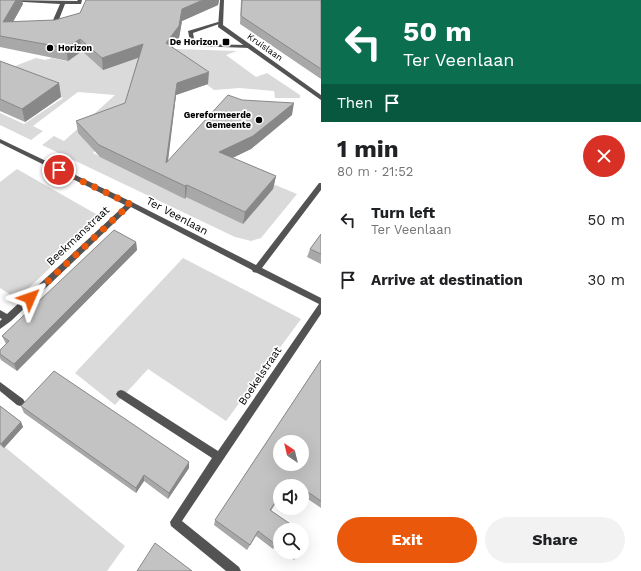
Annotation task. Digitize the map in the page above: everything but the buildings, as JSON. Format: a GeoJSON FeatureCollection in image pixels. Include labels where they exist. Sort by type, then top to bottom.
{"type":"FeatureCollection","features":[{"type":"Feature","properties":{"kind":"street"},"geometry":{"type":"LineString","coordinates":[[6,0],[79,4],[80,0]]}},
{"type":"Feature","properties":{"kind":"street"},"geometry":{"type":"LineString","coordinates":[[222,0],[220,23],[190,32],[193,45],[249,47]]}},
{"type":"Feature","properties":{"kind":"street"},"geometry":{"type":"LineString","coordinates":[[53,27],[62,3]]}},
{"type":"Feature","properties":{"kind":"street","name":"Kruislaan"},"geometry":{"type":"LineString","coordinates":[[220,23],[220,26],[321,98]]}},
{"type":"Feature","properties":{"kind":"street","name":"Ter Veenlaan"},"geometry":{"type":"LineString","coordinates":[[0,141],[130,204],[256,270],[321,302]]}},
{"type":"Feature","properties":{"kind":"street"},"geometry":{"type":"LineString","coordinates":[[256,270],[321,185]]}},
{"type":"Feature","properties":{"kind":"street","name":"Beekmanstraat"},"geometry":{"type":"LineString","coordinates":[[0,326],[130,204]]}},
{"type":"Feature","properties":{"kind":"street","name":"Boekelstraat"},"geometry":{"type":"LineString","coordinates":[[235,571],[175,522],[321,307]]}},
{"type":"Feature","properties":{"kind":"street"},"geometry":{"type":"LineString","coordinates":[[0,313],[8,319]]}},
{"type":"Feature","properties":{"kind":"street"},"geometry":{"type":"LineString","coordinates":[[0,386],[20,402]]}},
{"type":"Feature","properties":{"kind":"street"},"geometry":{"type":"LineString","coordinates":[[121,394],[219,457]]}},
{"type":"Feature","properties":{"kind":"shaded area"},"geometry":{"type":"Polygon","coordinates":[[[82,45],[142,57],[137,59],[152,73],[93,153],[241,222],[273,184],[297,194],[261,238],[251,241],[235,237],[42,145],[54,136],[64,141],[115,95],[78,92],[33,126],[43,131],[31,140],[0,125],[0,113],[24,124],[63,98],[19,78],[15,66],[36,58],[45,60],[52,58],[66,61],[82,45]]]}},
{"type":"Feature","properties":{"kind":"shaded area"},"geometry":{"type":"Polygon","coordinates":[[[175,49],[237,51],[226,55],[256,77],[267,73],[300,95],[300,98],[275,98],[274,91],[240,88],[214,90],[189,71],[175,53],[175,49]]]}},
{"type":"Feature","properties":{"kind":"shaded area"},"geometry":{"type":"Polygon","coordinates":[[[17,169],[103,218],[17,299],[0,288],[0,182],[17,169]]]}},
{"type":"Feature","properties":{"kind":"shaded area"},"geometry":{"type":"Polygon","coordinates":[[[183,258],[301,319],[226,421],[148,369],[115,405],[75,373],[183,258]]]}},
{"type":"Feature","properties":{"kind":"shaded area"},"geometry":{"type":"Polygon","coordinates":[[[0,443],[125,546],[107,571],[0,571],[0,443]]]}},
{"type":"Feature","properties":{"kind":"place","name":"De Horizon"},"geometry":{"type":"Point","coordinates":[226,42]}},
{"type":"Feature","properties":{"kind":"place","name":"Horizon"},"geometry":{"type":"Point","coordinates":[50,48]}},
{"type":"Feature","properties":{"kind":"place","name":"Gereformeerde Gemeente"},"geometry":{"type":"Point","coordinates":[259,120]}},
{"type":"Feature","properties":{"kind":"route"},"geometry":{"type":"LineString","coordinates":[[30,298],[130,204],[59,170]]}}]}
